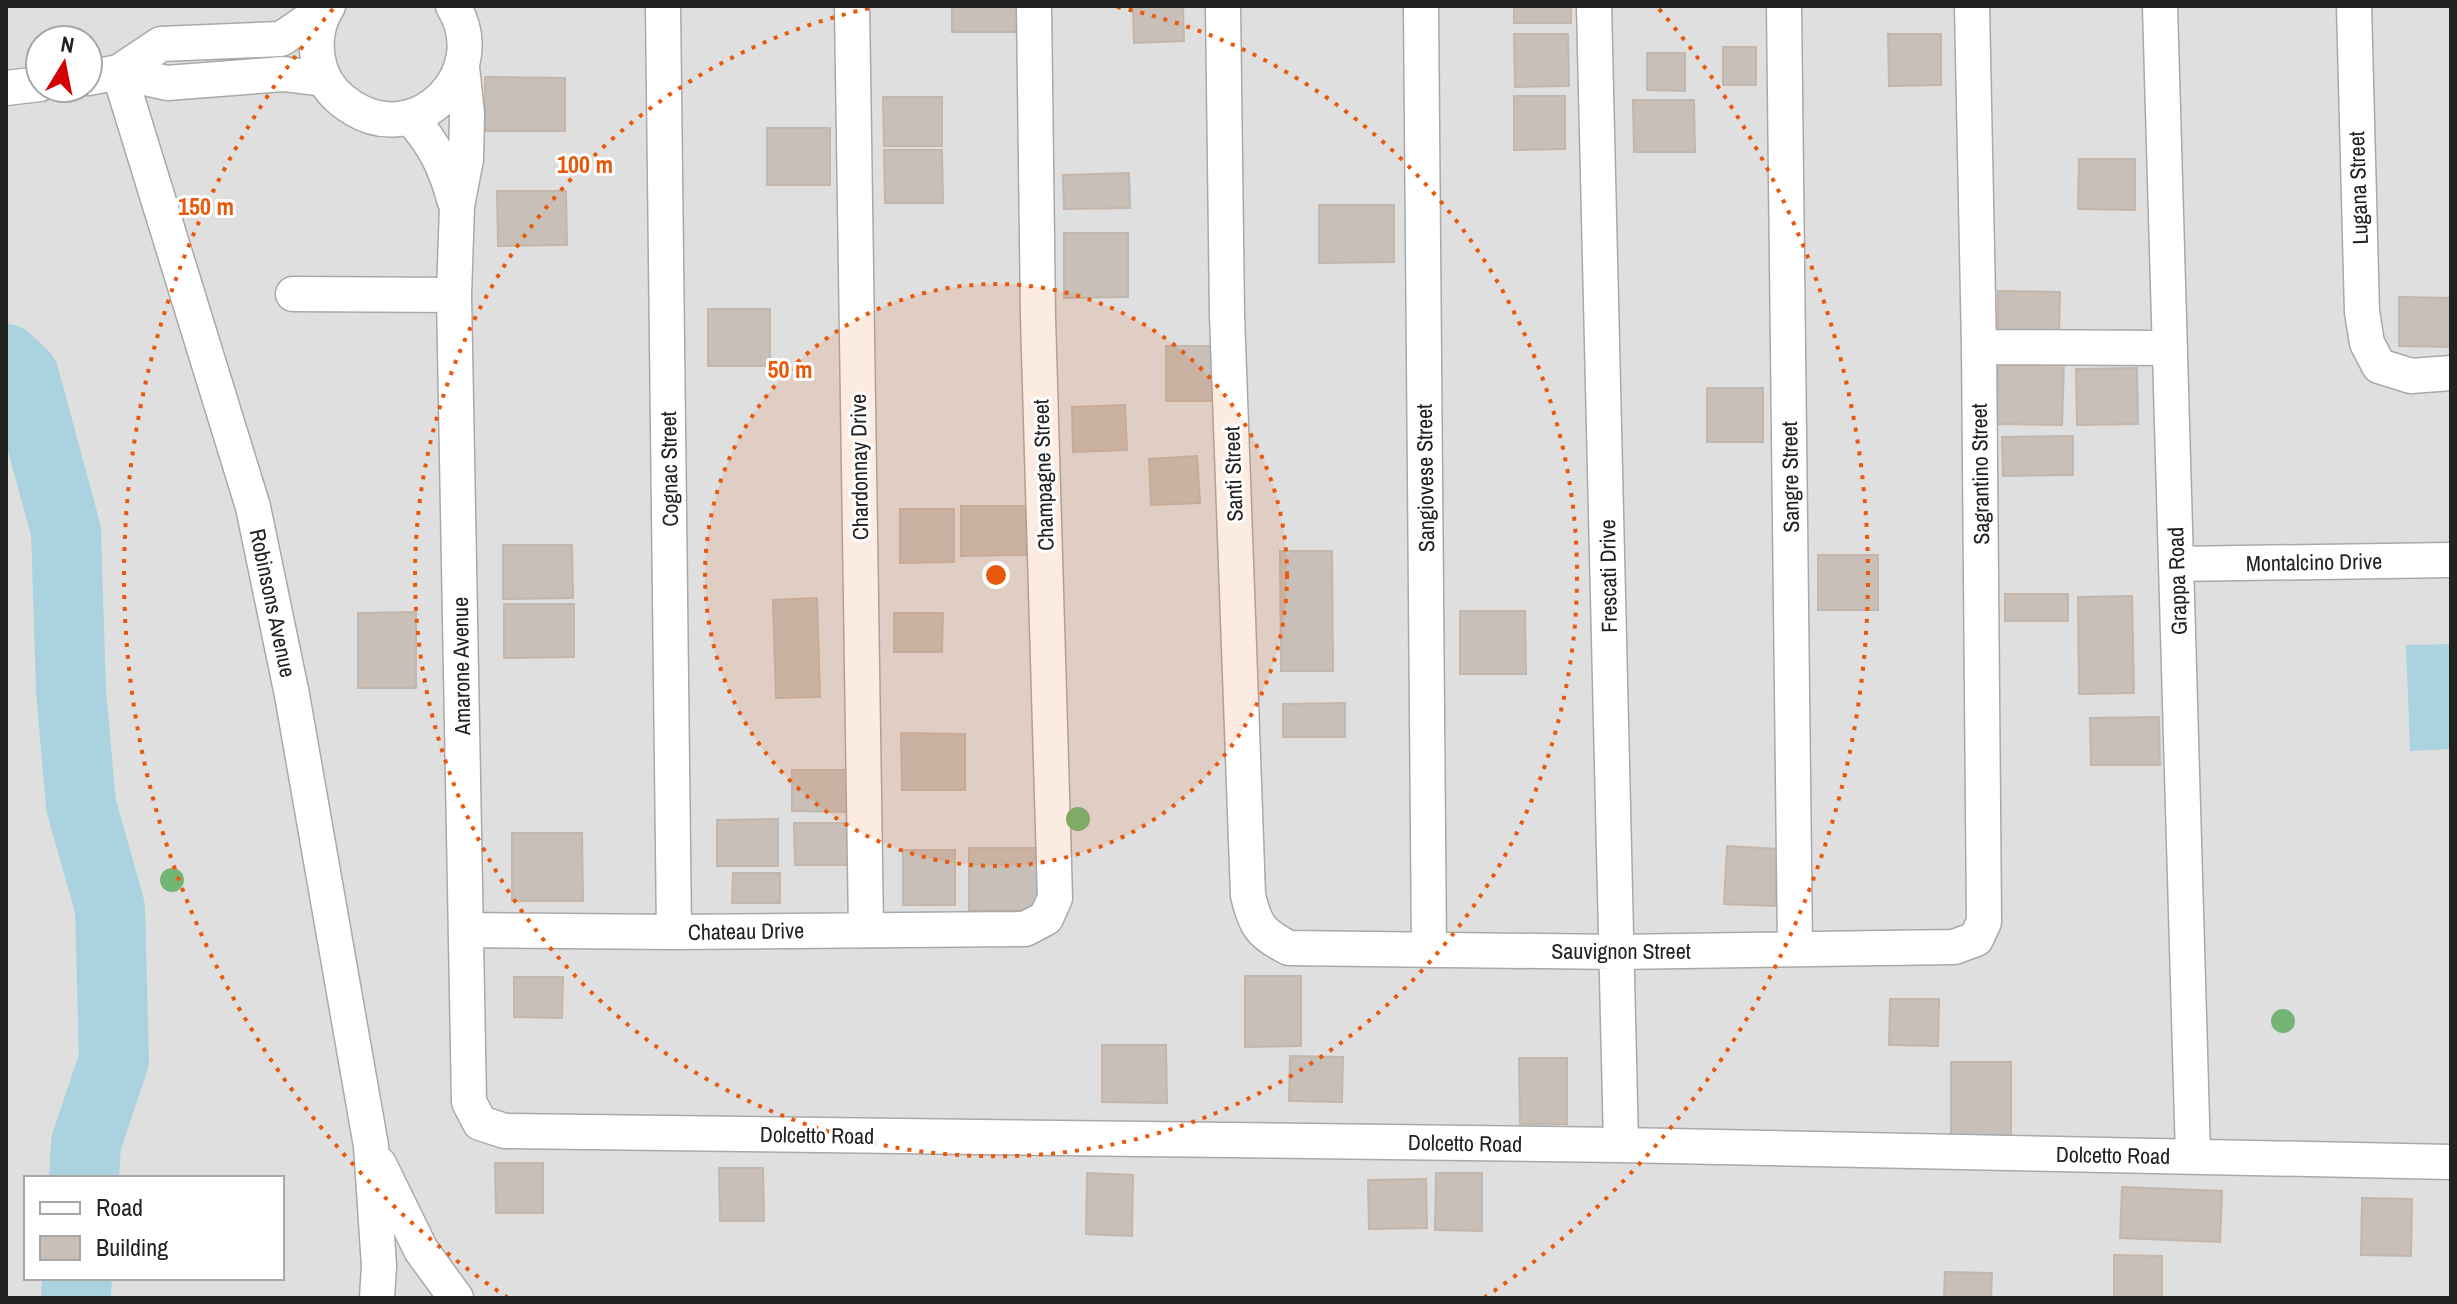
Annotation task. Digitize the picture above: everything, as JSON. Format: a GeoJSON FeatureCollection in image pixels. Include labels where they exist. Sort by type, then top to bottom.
{"type":"FeatureCollection","features":[{"type":"Feature","properties":{"kind":"street","name":"Cognac Street"},"geometry":{"type":"LineString","coordinates":[[663,6],[674,932]]}},
{"type":"Feature","properties":{"kind":"street","name":"Chardonnay Drive"},"geometry":{"type":"LineString","coordinates":[[852,6],[866,929]]}},
{"type":"Feature","properties":{"kind":"street","name":"Champagne Street"},"geometry":{"type":"LineString","coordinates":[[1025,929],[1046,918],[1055,898],[1038,317],[1034,6]]}},
{"type":"Feature","properties":{"kind":"street","name":"Santi Street"},"geometry":{"type":"LineString","coordinates":[[1223,6],[1227,315],[1248,895],[1253,918],[1266,937]]}},
{"type":"Feature","properties":{"kind":"street","name":"Sangiovese Street"},"geometry":{"type":"LineString","coordinates":[[1421,6],[1429,950]]}},
{"type":"Feature","properties":{"kind":"street","name":"Frescati Drive"},"geometry":{"type":"LineString","coordinates":[[1594,6],[1621,1145]]}},
{"type":"Feature","properties":{"kind":"street","name":"Sangre Street"},"geometry":{"type":"LineString","coordinates":[[1784,6],[1795,948]]}},
{"type":"Feature","properties":{"kind":"street","name":"Sagrantino Street"},"geometry":{"type":"LineString","coordinates":[[1972,6],[1979,347],[1984,922],[1976,939]]}},
{"type":"Feature","properties":{"kind":"street","name":"Grappa Road"},"geometry":{"type":"LineString","coordinates":[[2160,6],[2193,1156]]}},
{"type":"Feature","properties":{"kind":"street","name":"Lugana Street"},"geometry":{"type":"LineString","coordinates":[[2354,6],[2362,312],[2367,343],[2379,366],[2411,376],[2451,373]]}},
{"type":"Feature","properties":{"kind":"street"},"geometry":{"type":"LineString","coordinates":[[104,75],[161,44],[281,39],[326,8]]}},
{"type":"Feature","properties":{"kind":"street"},"geometry":{"type":"LineString","coordinates":[[326,8],[317,32],[316,56],[324,79],[339,99],[360,113],[385,119],[410,117],[433,107],[451,90],[462,67]]}},
{"type":"Feature","properties":{"kind":"street","name":"Amarone Avenue"},"geometry":{"type":"LineString","coordinates":[[458,10],[465,42],[462,67],[467,114],[466,159],[457,206],[454,295],[469,1102],[480,1123]]}},
{"type":"Feature","properties":{"kind":"street"},"geometry":{"type":"LineString","coordinates":[[104,75],[167,83],[283,74],[324,79]]}},
{"type":"Feature","properties":{"kind":"street","name":"Robinsons Avenue"},"geometry":{"type":"LineString","coordinates":[[104,75],[253,507],[292,695],[371,1146],[379,1266],[377,1298]]}},
{"type":"Feature","properties":{"kind":"street","name":"Amarone Avenue"},"geometry":{"type":"LineString","coordinates":[[410,117],[428,137],[444,165],[457,206]]}},
{"type":"Feature","properties":{"kind":"street"},"geometry":{"type":"LineString","coordinates":[[293,294],[454,295]]}},
{"type":"Feature","properties":{"kind":"street"},"geometry":{"type":"LineString","coordinates":[[1979,347],[2170,348]]}},
{"type":"Feature","properties":{"kind":"street","name":"Montalcino Drive"},"geometry":{"type":"LineString","coordinates":[[2176,564],[2451,560]]}},
{"type":"Feature","properties":{"kind":"street","name":"Chateau Drive"},"geometry":{"type":"LineString","coordinates":[[467,930],[1025,929]]}},
{"type":"Feature","properties":{"kind":"street","name":"Sauvignon Street"},"geometry":{"type":"LineString","coordinates":[[1266,937],[1289,948],[1617,952],[1954,947],[1976,939]]}},
{"type":"Feature","properties":{"kind":"street","name":"Dolcetto Road"},"geometry":{"type":"LineString","coordinates":[[480,1123],[505,1131],[1621,1145],[2451,1162]]}},
{"type":"Feature","properties":{"kind":"street","name":"Robinsons Avenue"},"geometry":{"type":"LineString","coordinates":[[371,1146],[421,1250],[456,1298]]}},
{"type":"Feature","properties":{"kind":"shaded area"},"geometry":{"type":"Polygon","coordinates":[[[6,6],[2451,6],[2451,1298],[6,1298],[6,6]]]}},
{"type":"Feature","properties":{"kind":"water"},"geometry":{"type":"Polygon","coordinates":[[[2451,644],[2451,749],[2410,751],[2406,645],[2451,644]]]}},
{"type":"Feature","properties":{"kind":"building"},"geometry":{"type":"Polygon","coordinates":[[[952,6],[1020,6],[1020,32],[952,32],[952,6]]]}},
{"type":"Feature","properties":{"kind":"building"},"geometry":{"type":"Polygon","coordinates":[[[1133,6],[1183,6],[1184,41],[1134,43],[1133,6]]]}},
{"type":"Feature","properties":{"kind":"building"},"geometry":{"type":"Polygon","coordinates":[[[1514,6],[1571,6],[1571,23],[1514,23],[1514,6]]]}},
{"type":"Feature","properties":{"kind":"building"},"geometry":{"type":"Polygon","coordinates":[[[1514,34],[1568,34],[1569,86],[1515,87],[1514,34]]]}},
{"type":"Feature","properties":{"kind":"building"},"geometry":{"type":"Polygon","coordinates":[[[1888,34],[1941,34],[1941,85],[1889,86],[1888,34]]]}},
{"type":"Feature","properties":{"kind":"building"},"geometry":{"type":"Polygon","coordinates":[[[1723,47],[1756,47],[1756,85],[1723,85],[1723,47]]]}},
{"type":"Feature","properties":{"kind":"building"},"geometry":{"type":"Polygon","coordinates":[[[1647,53],[1685,53],[1685,91],[1647,90],[1647,53]]]}},
{"type":"Feature","properties":{"kind":"building"},"geometry":{"type":"Polygon","coordinates":[[[485,77],[565,78],[565,131],[485,131],[485,77]]]}},
{"type":"Feature","properties":{"kind":"building"},"geometry":{"type":"Polygon","coordinates":[[[1514,96],[1565,96],[1565,149],[1514,150],[1514,96]]]}},
{"type":"Feature","properties":{"kind":"building"},"geometry":{"type":"Polygon","coordinates":[[[883,97],[942,97],[942,146],[884,146],[883,97]]]}},
{"type":"Feature","properties":{"kind":"building"},"geometry":{"type":"Polygon","coordinates":[[[1633,100],[1694,100],[1695,152],[1634,152],[1633,100]]]}},
{"type":"Feature","properties":{"kind":"building"},"geometry":{"type":"Polygon","coordinates":[[[767,128],[830,128],[830,185],[767,185],[767,128]]]}},
{"type":"Feature","properties":{"kind":"building"},"geometry":{"type":"Polygon","coordinates":[[[884,150],[942,150],[943,203],[885,203],[884,150]]]}},
{"type":"Feature","properties":{"kind":"building"},"geometry":{"type":"Polygon","coordinates":[[[2079,159],[2135,159],[2135,210],[2078,209],[2079,159]]]}},
{"type":"Feature","properties":{"kind":"building"},"geometry":{"type":"Polygon","coordinates":[[[1129,173],[1130,208],[1064,209],[1063,175],[1129,173]]]}},
{"type":"Feature","properties":{"kind":"building"},"geometry":{"type":"Polygon","coordinates":[[[497,191],[566,191],[567,245],[498,246],[497,191]]]}},
{"type":"Feature","properties":{"kind":"building"},"geometry":{"type":"Polygon","coordinates":[[[1319,205],[1394,205],[1394,262],[1319,263],[1319,205]]]}},
{"type":"Feature","properties":{"kind":"building"},"geometry":{"type":"Polygon","coordinates":[[[1064,233],[1128,233],[1128,297],[1064,298],[1064,233]]]}},
{"type":"Feature","properties":{"kind":"building"},"geometry":{"type":"Polygon","coordinates":[[[1998,291],[2060,292],[2059,335],[1998,334],[1998,291]]]}},
{"type":"Feature","properties":{"kind":"building"},"geometry":{"type":"Polygon","coordinates":[[[2399,297],[2451,298],[2450,347],[2399,346],[2399,297]]]}},
{"type":"Feature","properties":{"kind":"building"},"geometry":{"type":"Polygon","coordinates":[[[708,309],[770,309],[770,366],[708,366],[708,309]]]}},
{"type":"Feature","properties":{"kind":"building"},"geometry":{"type":"Polygon","coordinates":[[[1166,346],[1215,346],[1215,401],[1166,401],[1166,346]]]}},
{"type":"Feature","properties":{"kind":"building"},"geometry":{"type":"Polygon","coordinates":[[[1998,360],[2064,361],[2062,425],[1997,424],[1998,360]]]}},
{"type":"Feature","properties":{"kind":"building"},"geometry":{"type":"Polygon","coordinates":[[[2137,368],[2138,424],[2077,425],[2076,369],[2137,368]]]}},
{"type":"Feature","properties":{"kind":"building"},"geometry":{"type":"Polygon","coordinates":[[[1707,388],[1763,388],[1763,442],[1707,442],[1707,388]]]}},
{"type":"Feature","properties":{"kind":"building"},"geometry":{"type":"Polygon","coordinates":[[[1125,405],[1127,450],[1073,452],[1072,407],[1125,405]]]}},
{"type":"Feature","properties":{"kind":"building"},"geometry":{"type":"Polygon","coordinates":[[[2073,436],[2073,475],[2003,476],[2002,437],[2073,436]]]}},
{"type":"Feature","properties":{"kind":"building"},"geometry":{"type":"Polygon","coordinates":[[[1197,456],[1200,503],[1151,505],[1149,459],[1197,456]]]}},
{"type":"Feature","properties":{"kind":"building"},"geometry":{"type":"Polygon","coordinates":[[[961,506],[1026,506],[1026,555],[961,556],[961,506]]]}},
{"type":"Feature","properties":{"kind":"building"},"geometry":{"type":"Polygon","coordinates":[[[900,509],[954,509],[954,562],[900,563],[900,509]]]}},
{"type":"Feature","properties":{"kind":"building"},"geometry":{"type":"Polygon","coordinates":[[[503,545],[572,545],[573,598],[503,599],[503,545]]]}},
{"type":"Feature","properties":{"kind":"building"},"geometry":{"type":"Polygon","coordinates":[[[1280,551],[1332,551],[1333,671],[1281,671],[1280,551]]]}},
{"type":"Feature","properties":{"kind":"building"},"geometry":{"type":"Polygon","coordinates":[[[1818,555],[1878,555],[1878,610],[1818,610],[1818,555]]]}},
{"type":"Feature","properties":{"kind":"building"},"geometry":{"type":"Polygon","coordinates":[[[2005,594],[2068,594],[2068,621],[2005,621],[2005,594]]]}},
{"type":"Feature","properties":{"kind":"building"},"geometry":{"type":"Polygon","coordinates":[[[2132,596],[2134,693],[2079,694],[2078,597],[2132,596]]]}},
{"type":"Feature","properties":{"kind":"building"},"geometry":{"type":"Polygon","coordinates":[[[817,598],[820,697],[776,698],[773,600],[817,598]]]}},
{"type":"Feature","properties":{"kind":"building"},"geometry":{"type":"Polygon","coordinates":[[[504,604],[574,604],[574,657],[504,658],[504,604]]]}},
{"type":"Feature","properties":{"kind":"building"},"geometry":{"type":"Polygon","coordinates":[[[1460,611],[1525,611],[1526,674],[1460,674],[1460,611]]]}},
{"type":"Feature","properties":{"kind":"building"},"geometry":{"type":"Polygon","coordinates":[[[416,612],[416,688],[358,688],[358,613],[416,612]]]}},
{"type":"Feature","properties":{"kind":"building"},"geometry":{"type":"Polygon","coordinates":[[[894,613],[943,613],[942,652],[894,652],[894,613]]]}},
{"type":"Feature","properties":{"kind":"building"},"geometry":{"type":"Polygon","coordinates":[[[1345,703],[1345,737],[1283,737],[1283,704],[1345,703]]]}},
{"type":"Feature","properties":{"kind":"building"},"geometry":{"type":"Polygon","coordinates":[[[2159,717],[2160,765],[2091,765],[2090,718],[2159,717]]]}},
{"type":"Feature","properties":{"kind":"building"},"geometry":{"type":"Polygon","coordinates":[[[901,733],[965,734],[965,790],[902,790],[901,733]]]}},
{"type":"Feature","properties":{"kind":"building"},"geometry":{"type":"Polygon","coordinates":[[[792,770],[848,770],[849,812],[792,811],[792,770]]]}},
{"type":"Feature","properties":{"kind":"building"},"geometry":{"type":"Polygon","coordinates":[[[778,819],[778,866],[717,866],[717,820],[778,819]]]}},
{"type":"Feature","properties":{"kind":"building"},"geometry":{"type":"Polygon","coordinates":[[[794,823],[853,823],[853,865],[795,865],[794,823]]]}},
{"type":"Feature","properties":{"kind":"building"},"geometry":{"type":"Polygon","coordinates":[[[512,833],[582,833],[583,901],[512,901],[512,833]]]}},
{"type":"Feature","properties":{"kind":"building"},"geometry":{"type":"Polygon","coordinates":[[[1727,846],[1778,849],[1775,906],[1724,904],[1727,846]]]}},
{"type":"Feature","properties":{"kind":"building"},"geometry":{"type":"Polygon","coordinates":[[[969,848],[1038,848],[1038,910],[969,910],[969,848]]]}},
{"type":"Feature","properties":{"kind":"building"},"geometry":{"type":"Polygon","coordinates":[[[903,850],[955,850],[955,905],[903,905],[903,850]]]}},
{"type":"Feature","properties":{"kind":"building"},"geometry":{"type":"Polygon","coordinates":[[[733,873],[780,873],[780,903],[732,903],[733,873]]]}},
{"type":"Feature","properties":{"kind":"building"},"geometry":{"type":"Polygon","coordinates":[[[1245,976],[1301,976],[1301,1046],[1245,1047],[1245,976]]]}},
{"type":"Feature","properties":{"kind":"building"},"geometry":{"type":"Polygon","coordinates":[[[514,977],[563,977],[562,1018],[514,1017],[514,977]]]}},
{"type":"Feature","properties":{"kind":"building"},"geometry":{"type":"Polygon","coordinates":[[[1890,999],[1939,999],[1938,1046],[1889,1045],[1890,999]]]}},
{"type":"Feature","properties":{"kind":"building"},"geometry":{"type":"Polygon","coordinates":[[[1102,1045],[1166,1045],[1167,1103],[1102,1102],[1102,1045]]]}},
{"type":"Feature","properties":{"kind":"building"},"geometry":{"type":"Polygon","coordinates":[[[1290,1056],[1343,1057],[1342,1102],[1289,1101],[1290,1056]]]}},
{"type":"Feature","properties":{"kind":"building"},"geometry":{"type":"Polygon","coordinates":[[[1519,1058],[1567,1058],[1567,1124],[1520,1124],[1519,1058]]]}},
{"type":"Feature","properties":{"kind":"building"},"geometry":{"type":"Polygon","coordinates":[[[1951,1062],[2011,1062],[2011,1135],[1951,1135],[1951,1062]]]}},
{"type":"Feature","properties":{"kind":"building"},"geometry":{"type":"Polygon","coordinates":[[[495,1163],[543,1163],[543,1213],[496,1213],[495,1163]]]}},
{"type":"Feature","properties":{"kind":"building"},"geometry":{"type":"Polygon","coordinates":[[[719,1168],[763,1168],[764,1221],[720,1221],[719,1168]]]}},
{"type":"Feature","properties":{"kind":"building"},"geometry":{"type":"Polygon","coordinates":[[[1087,1173],[1133,1175],[1132,1236],[1086,1234],[1087,1173]]]}},
{"type":"Feature","properties":{"kind":"building"},"geometry":{"type":"Polygon","coordinates":[[[1436,1173],[1482,1173],[1482,1231],[1435,1230],[1436,1173]]]}},
{"type":"Feature","properties":{"kind":"building"},"geometry":{"type":"Polygon","coordinates":[[[1426,1179],[1427,1228],[1369,1229],[1368,1180],[1426,1179]]]}},
{"type":"Feature","properties":{"kind":"building"},"geometry":{"type":"Polygon","coordinates":[[[2122,1187],[2222,1191],[2220,1242],[2120,1238],[2122,1187]]]}},
{"type":"Feature","properties":{"kind":"building"},"geometry":{"type":"Polygon","coordinates":[[[2362,1198],[2412,1199],[2411,1256],[2361,1255],[2362,1198]]]}},
{"type":"Feature","properties":{"kind":"building"},"geometry":{"type":"Polygon","coordinates":[[[2114,1255],[2162,1256],[2162,1298],[2114,1298],[2114,1255]]]}},
{"type":"Feature","properties":{"kind":"building"},"geometry":{"type":"Polygon","coordinates":[[[1945,1272],[1992,1273],[1991,1298],[1944,1298],[1945,1272]]]}},
{"type":"Feature","properties":{"kind":"waterway"},"geometry":{"type":"LineString","coordinates":[[6,359],[24,376],[66,531],[71,691],[81,805],[110,908],[114,1060],[86,1143],[84,1176]]}},
{"type":"Feature","properties":{"kind":"waterway"},"geometry":{"type":"LineString","coordinates":[[76,1298],[77,1280]]}}]}
